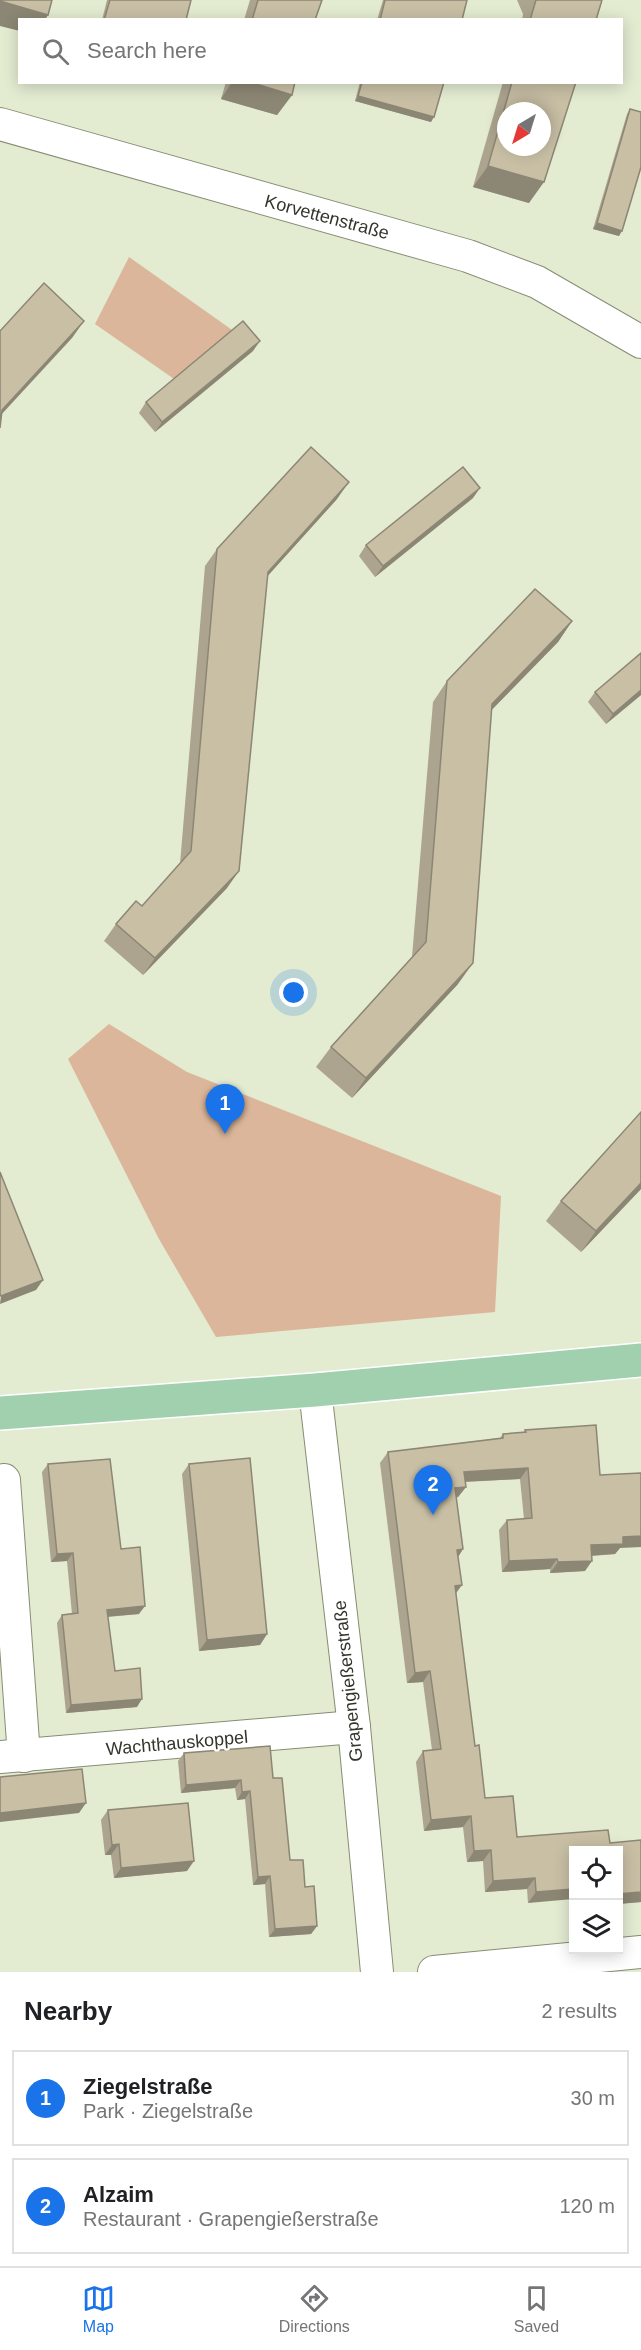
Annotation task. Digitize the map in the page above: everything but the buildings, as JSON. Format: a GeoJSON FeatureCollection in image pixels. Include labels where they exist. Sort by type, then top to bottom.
{"type":"FeatureCollection","features":[{"type":"Feature","properties":{"kind":"main road"},"geometry":{"type":"LineString","coordinates":[[0,1413],[315,1390],[641,1360]]}},
{"type":"Feature","properties":{"kind":"street","name":"Korvettenstraße"},"geometry":{"type":"LineString","coordinates":[[0,124],[468,256],[537,282],[641,342]]}},
{"type":"Feature","properties":{"kind":"street","name":"Grapengießerstraße"},"geometry":{"type":"LineString","coordinates":[[315,1390],[354,1727],[377,1972]]}},
{"type":"Feature","properties":{"kind":"street"},"geometry":{"type":"LineString","coordinates":[[4,1480],[12,1757]]}},
{"type":"Feature","properties":{"kind":"street","name":"Wachthauskoppel"},"geometry":{"type":"LineString","coordinates":[[12,1757],[354,1727]]}},
{"type":"Feature","properties":{"kind":"street"},"geometry":{"type":"LineString","coordinates":[[434,1972],[641,1952]]}},
{"type":"Feature","properties":{"kind":"shaded area"},"geometry":{"type":"Polygon","coordinates":[[[129,257],[235,332],[177,381],[95,324],[129,257]]]}},
{"type":"Feature","properties":{"kind":"shaded area"},"geometry":{"type":"Polygon","coordinates":[[[109,1024],[187,1072],[501,1196],[495,1312],[216,1337],[159,1239],[68,1059],[109,1024]]]}},
{"type":"Feature","properties":{"kind":"place","name":"Ziegelstraße"},"geometry":{"type":"Point","coordinates":[225,1134]}},
{"type":"Feature","properties":{"kind":"place","name":"Alzaim"},"geometry":{"type":"Point","coordinates":[433,1515]}}]}
